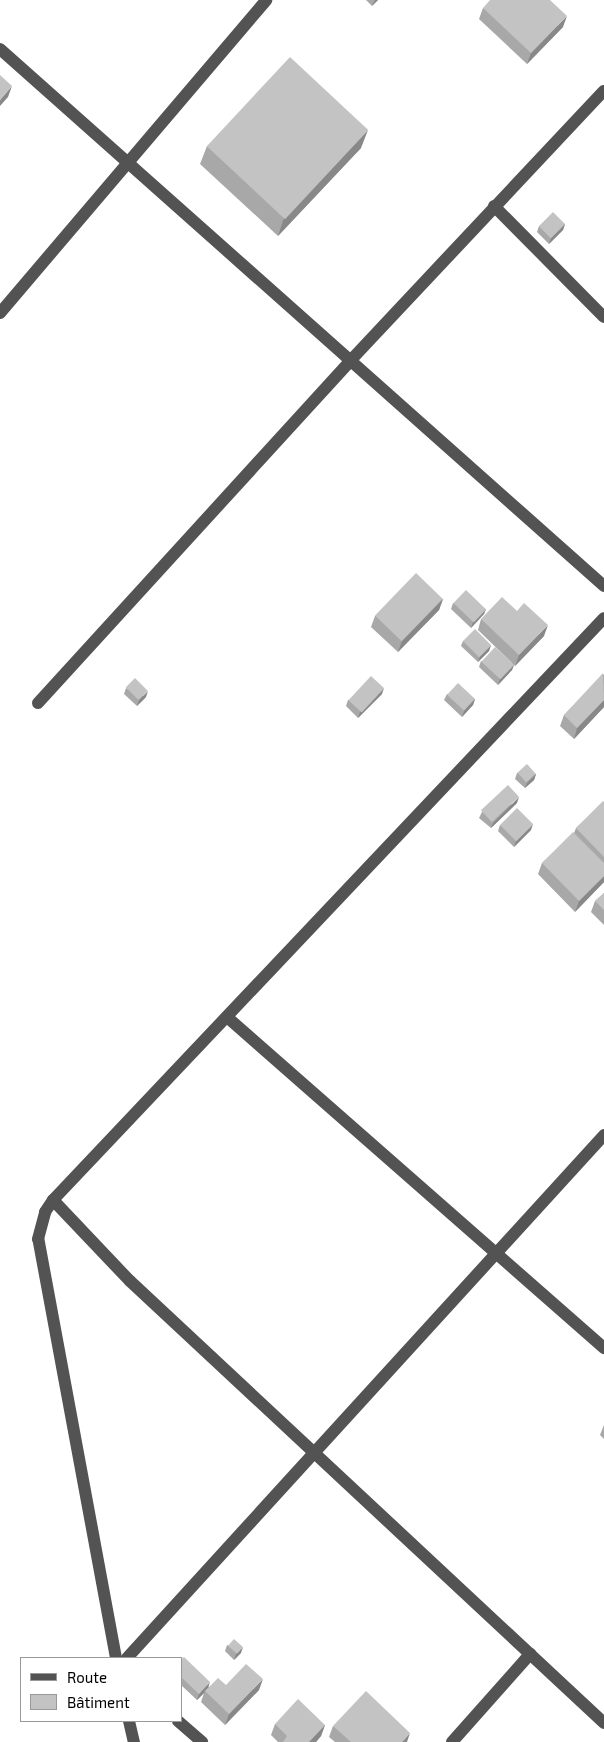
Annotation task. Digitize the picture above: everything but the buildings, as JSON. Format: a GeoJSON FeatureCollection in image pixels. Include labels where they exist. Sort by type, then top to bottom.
{"type":"FeatureCollection","features":[{"type":"Feature","properties":{"kind":"street"},"geometry":{"type":"LineString","coordinates":[[0,313],[266,0]]}},
{"type":"Feature","properties":{"kind":"street"},"geometry":{"type":"LineString","coordinates":[[0,50],[604,586]]}},
{"type":"Feature","properties":{"kind":"street"},"geometry":{"type":"LineString","coordinates":[[38,703],[351,360],[604,91]]}},
{"type":"Feature","properties":{"kind":"street"},"geometry":{"type":"LineString","coordinates":[[494,206],[604,317]]}},
{"type":"Feature","properties":{"kind":"street"},"geometry":{"type":"LineString","coordinates":[[116,1657],[38,1239],[45,1212],[53,1200],[604,618]]}},
{"type":"Feature","properties":{"kind":"street"},"geometry":{"type":"LineString","coordinates":[[227,1017],[604,1348]]}},
{"type":"Feature","properties":{"kind":"street"},"geometry":{"type":"LineString","coordinates":[[128,1657],[604,1135]]}},
{"type":"Feature","properties":{"kind":"street"},"geometry":{"type":"LineString","coordinates":[[53,1200],[130,1281],[604,1723]]}},
{"type":"Feature","properties":{"kind":"street"},"geometry":{"type":"LineString","coordinates":[[452,1742],[530,1654]]}},
{"type":"Feature","properties":{"kind":"street"},"geometry":{"type":"LineString","coordinates":[[130,1722],[134,1742]]}},
{"type":"Feature","properties":{"kind":"street"},"geometry":{"type":"LineString","coordinates":[[179,1722],[202,1742]]}}]}
